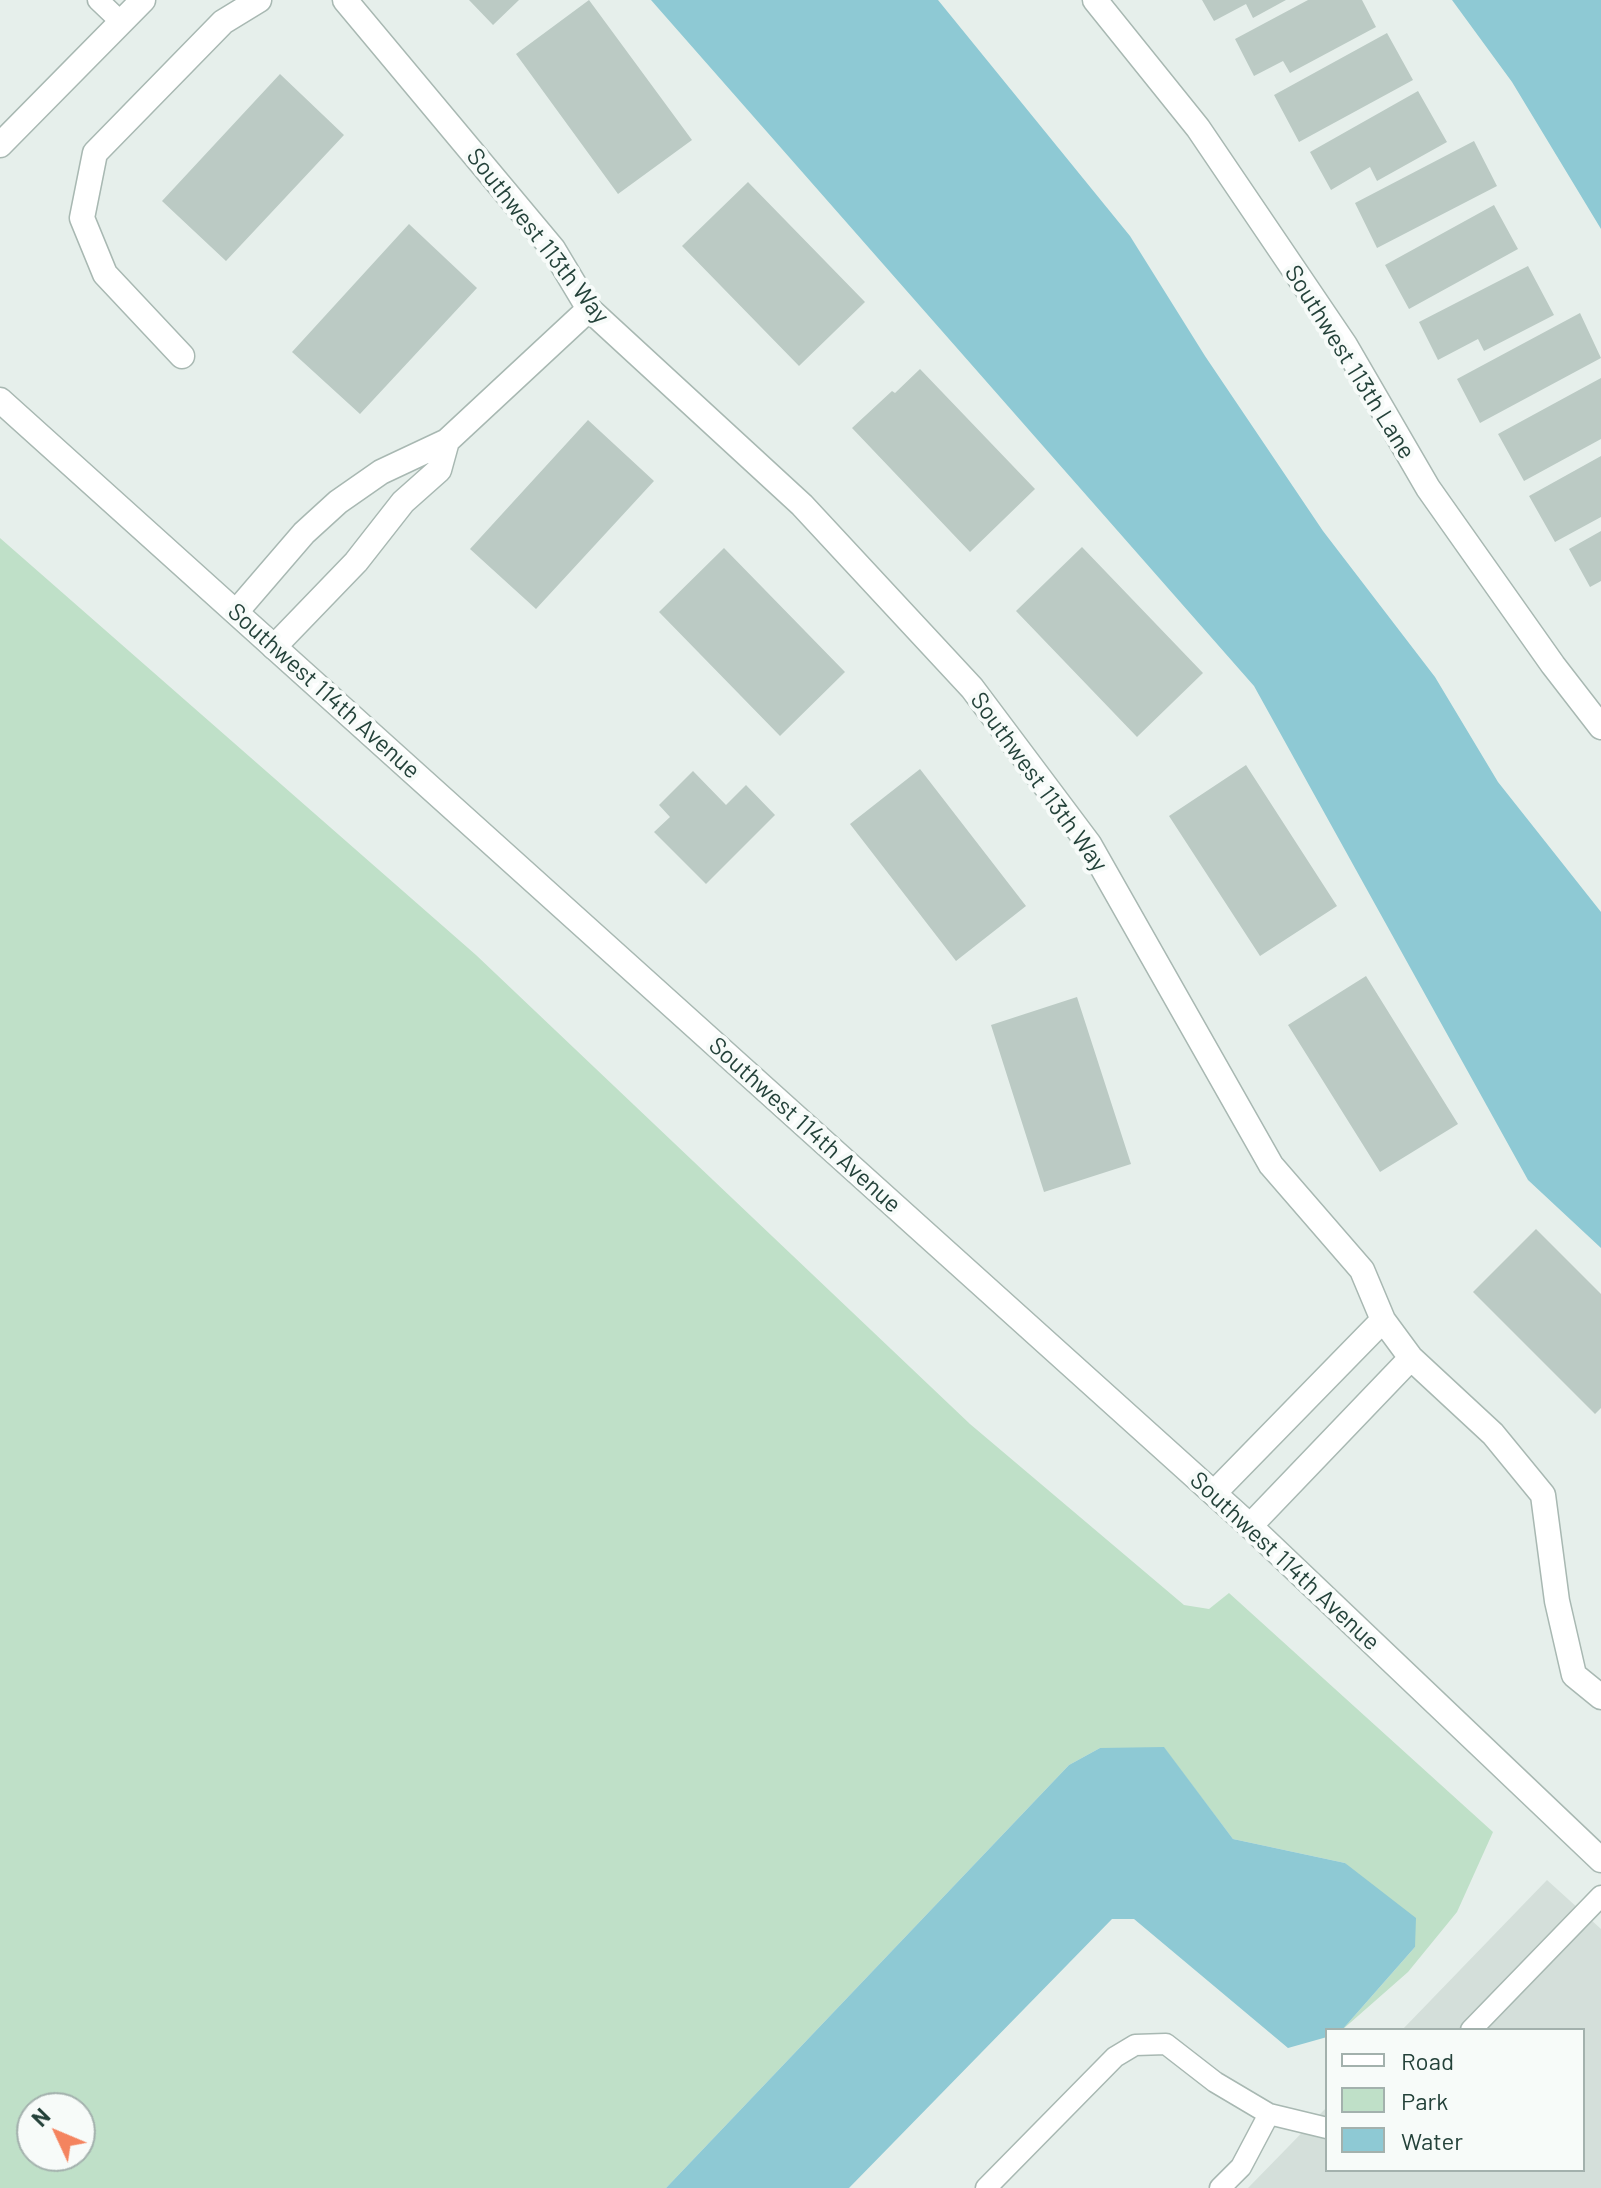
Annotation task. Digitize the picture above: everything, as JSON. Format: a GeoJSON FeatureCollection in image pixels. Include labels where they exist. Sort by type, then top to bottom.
{"type":"FeatureCollection","features":[{"type":"Feature","properties":{"kind":"street"},"geometry":{"type":"LineString","coordinates":[[0,145],[143,0]]}},
{"type":"Feature","properties":{"kind":"street"},"geometry":{"type":"LineString","coordinates":[[182,356],[105,274],[82,218],[95,153],[223,22],[259,0]]}},
{"type":"Feature","properties":{"kind":"street","name":"Southwest 113th Way"},"geometry":{"type":"LineString","coordinates":[[345,0],[553,249],[589,309],[802,505],[972,688],[1089,844],[1271,1165],[1362,1270],[1383,1320],[1411,1358],[1493,1434],[1543,1495],[1557,1601],[1574,1675],[1601,1697]]}},
{"type":"Feature","properties":{"kind":"street","name":"Southwest 113th Lane"},"geometry":{"type":"LineString","coordinates":[[1095,0],[1198,128],[1345,345],[1428,488],[1553,665],[1601,727]]}},
{"type":"Feature","properties":{"kind":"street"},"geometry":{"type":"LineString","coordinates":[[236,612],[304,533],[338,502],[381,472],[447,441],[589,309]]}},
{"type":"Feature","properties":{"kind":"street","name":"Southwest 114th Avenue"},"geometry":{"type":"LineString","coordinates":[[0,400],[1214,1493],[1601,1860]]}},
{"type":"Feature","properties":{"kind":"street"},"geometry":{"type":"LineString","coordinates":[[274,647],[356,562],[403,502],[439,470],[447,441]]}},
{"type":"Feature","properties":{"kind":"street"},"geometry":{"type":"LineString","coordinates":[[1214,1493],[1383,1320]]}},
{"type":"Feature","properties":{"kind":"street"},"geometry":{"type":"LineString","coordinates":[[1250,1526],[1411,1358]]}},
{"type":"Feature","properties":{"kind":"lane"},"geometry":{"type":"LineString","coordinates":[[98,0],[121,22]]}},
{"type":"Feature","properties":{"kind":"lane"},"geometry":{"type":"LineString","coordinates":[[1473,2028],[1601,1896]]}},
{"type":"Feature","properties":{"kind":"lane"},"geometry":{"type":"LineString","coordinates":[[986,2188],[1115,2057],[1135,2045],[1166,2044],[1215,2082],[1269,2114],[1325,2128]]}},
{"type":"Feature","properties":{"kind":"lane"},"geometry":{"type":"LineString","coordinates":[[1220,2188],[1241,2167],[1269,2114]]}},
{"type":"Feature","properties":{"kind":"shaded area"},"geometry":{"type":"Polygon","coordinates":[[[1547,1880],[1601,1929],[1601,2188],[1248,2188],[1325,2109],[1325,2172],[1585,2172],[1585,2028],[1404,2028],[1547,1880]]]}},
{"type":"Feature","properties":{"kind":"green space"},"geometry":{"type":"Polygon","coordinates":[[[0,538],[476,955],[970,1424],[1184,1605],[1209,1609],[1229,1593],[1493,1832],[1457,1912],[1408,1972],[1344,2028],[1415,1947],[1345,1863],[1233,1839],[1164,1748],[1100,1748],[1069,1765],[666,2188],[0,2188],[0,538]]]}},
{"type":"Feature","properties":{"kind":"water"},"geometry":{"type":"Polygon","coordinates":[[[651,0],[938,0],[1130,236],[1205,356],[1323,531],[1435,677],[1498,782],[1601,912],[1601,1248],[1528,1180],[1254,686],[651,0]]]}},
{"type":"Feature","properties":{"kind":"water"},"geometry":{"type":"Polygon","coordinates":[[[1452,0],[1601,0],[1601,229],[1512,82],[1452,0]]]}},
{"type":"Feature","properties":{"kind":"water"},"geometry":{"type":"Polygon","coordinates":[[[1164,1747],[1233,1839],[1345,1863],[1416,1918],[1415,1947],[1344,2028],[1325,2028],[1325,2038],[1288,2048],[1134,1919],[1112,1919],[849,2188],[666,2188],[1069,1765],[1100,1748],[1164,1747]]]}},
{"type":"Feature","properties":{"kind":"building"},"geometry":{"type":"Polygon","coordinates":[[[469,0],[519,0],[493,25],[469,0]]]}},
{"type":"Feature","properties":{"kind":"building"},"geometry":{"type":"Polygon","coordinates":[[[589,0],[692,140],[618,194],[516,54],[589,0]]]}},
{"type":"Feature","properties":{"kind":"building"},"geometry":{"type":"Polygon","coordinates":[[[1202,0],[1286,0],[1253,18],[1246,4],[1214,21],[1202,0]]]}},
{"type":"Feature","properties":{"kind":"building"},"geometry":{"type":"Polygon","coordinates":[[[1308,0],[1362,0],[1376,27],[1290,73],[1283,61],[1254,76],[1235,39],[1308,0]]]}},
{"type":"Feature","properties":{"kind":"building"},"geometry":{"type":"Polygon","coordinates":[[[1387,33],[1413,80],[1299,142],[1274,95],[1387,33]]]}},
{"type":"Feature","properties":{"kind":"building"},"geometry":{"type":"Polygon","coordinates":[[[280,74],[344,135],[226,261],[162,201],[280,74]]]}},
{"type":"Feature","properties":{"kind":"building"},"geometry":{"type":"Polygon","coordinates":[[[1418,91],[1447,142],[1377,181],[1370,167],[1331,190],[1310,152],[1418,91]]]}},
{"type":"Feature","properties":{"kind":"building"},"geometry":{"type":"Polygon","coordinates":[[[1474,141],[1497,186],[1377,248],[1355,203],[1474,141]]]}},
{"type":"Feature","properties":{"kind":"building"},"geometry":{"type":"Polygon","coordinates":[[[748,182],[865,302],[799,366],[682,246],[748,182]]]}},
{"type":"Feature","properties":{"kind":"building"},"geometry":{"type":"Polygon","coordinates":[[[1494,205],[1518,249],[1409,309],[1385,265],[1494,205]]]}},
{"type":"Feature","properties":{"kind":"building"},"geometry":{"type":"Polygon","coordinates":[[[409,224],[477,288],[360,414],[292,352],[409,224]]]}},
{"type":"Feature","properties":{"kind":"building"},"geometry":{"type":"Polygon","coordinates":[[[1528,266],[1554,315],[1484,351],[1478,339],[1438,360],[1419,322],[1528,266]]]}},
{"type":"Feature","properties":{"kind":"building"},"geometry":{"type":"Polygon","coordinates":[[[1580,313],[1601,358],[1480,423],[1457,379],[1580,313]]]}},
{"type":"Feature","properties":{"kind":"building"},"geometry":{"type":"Polygon","coordinates":[[[920,369],[1035,489],[970,552],[852,428],[920,369]]]}},
{"type":"Feature","properties":{"kind":"building"},"geometry":{"type":"Polygon","coordinates":[[[1601,378],[1601,439],[1524,481],[1498,434],[1601,378]]]}},
{"type":"Feature","properties":{"kind":"building"},"geometry":{"type":"Polygon","coordinates":[[[588,420],[654,481],[536,609],[470,549],[588,420]]]}},
{"type":"Feature","properties":{"kind":"building"},"geometry":{"type":"Polygon","coordinates":[[[1601,456],[1601,517],[1555,542],[1529,496],[1601,456]]]}},
{"type":"Feature","properties":{"kind":"building"},"geometry":{"type":"Polygon","coordinates":[[[1601,531],[1601,581],[1590,587],[1569,549],[1601,531]]]}},
{"type":"Feature","properties":{"kind":"building"},"geometry":{"type":"Polygon","coordinates":[[[1082,547],[1203,673],[1137,737],[1016,611],[1082,547]]]}},
{"type":"Feature","properties":{"kind":"building"},"geometry":{"type":"Polygon","coordinates":[[[724,548],[845,672],[780,736],[659,612],[724,548]]]}},
{"type":"Feature","properties":{"kind":"building"},"geometry":{"type":"Polygon","coordinates":[[[1246,765],[1337,906],[1260,956],[1169,816],[1246,765]]]}},
{"type":"Feature","properties":{"kind":"building"},"geometry":{"type":"Polygon","coordinates":[[[920,769],[1026,906],[956,961],[850,824],[920,769]]]}},
{"type":"Feature","properties":{"kind":"building"},"geometry":{"type":"Polygon","coordinates":[[[693,771],[726,805],[746,785],[775,815],[706,884],[654,832],[670,817],[659,805],[693,771]]]}},
{"type":"Feature","properties":{"kind":"building"},"geometry":{"type":"Polygon","coordinates":[[[1366,976],[1458,1124],[1380,1172],[1288,1025],[1366,976]]]}},
{"type":"Feature","properties":{"kind":"building"},"geometry":{"type":"Polygon","coordinates":[[[1077,997],[1131,1164],[1044,1192],[991,1025],[1077,997]]]}},
{"type":"Feature","properties":{"kind":"building"},"geometry":{"type":"Polygon","coordinates":[[[1536,1229],[1601,1294],[1601,1408],[1595,1414],[1473,1292],[1536,1229]]]}}]}
